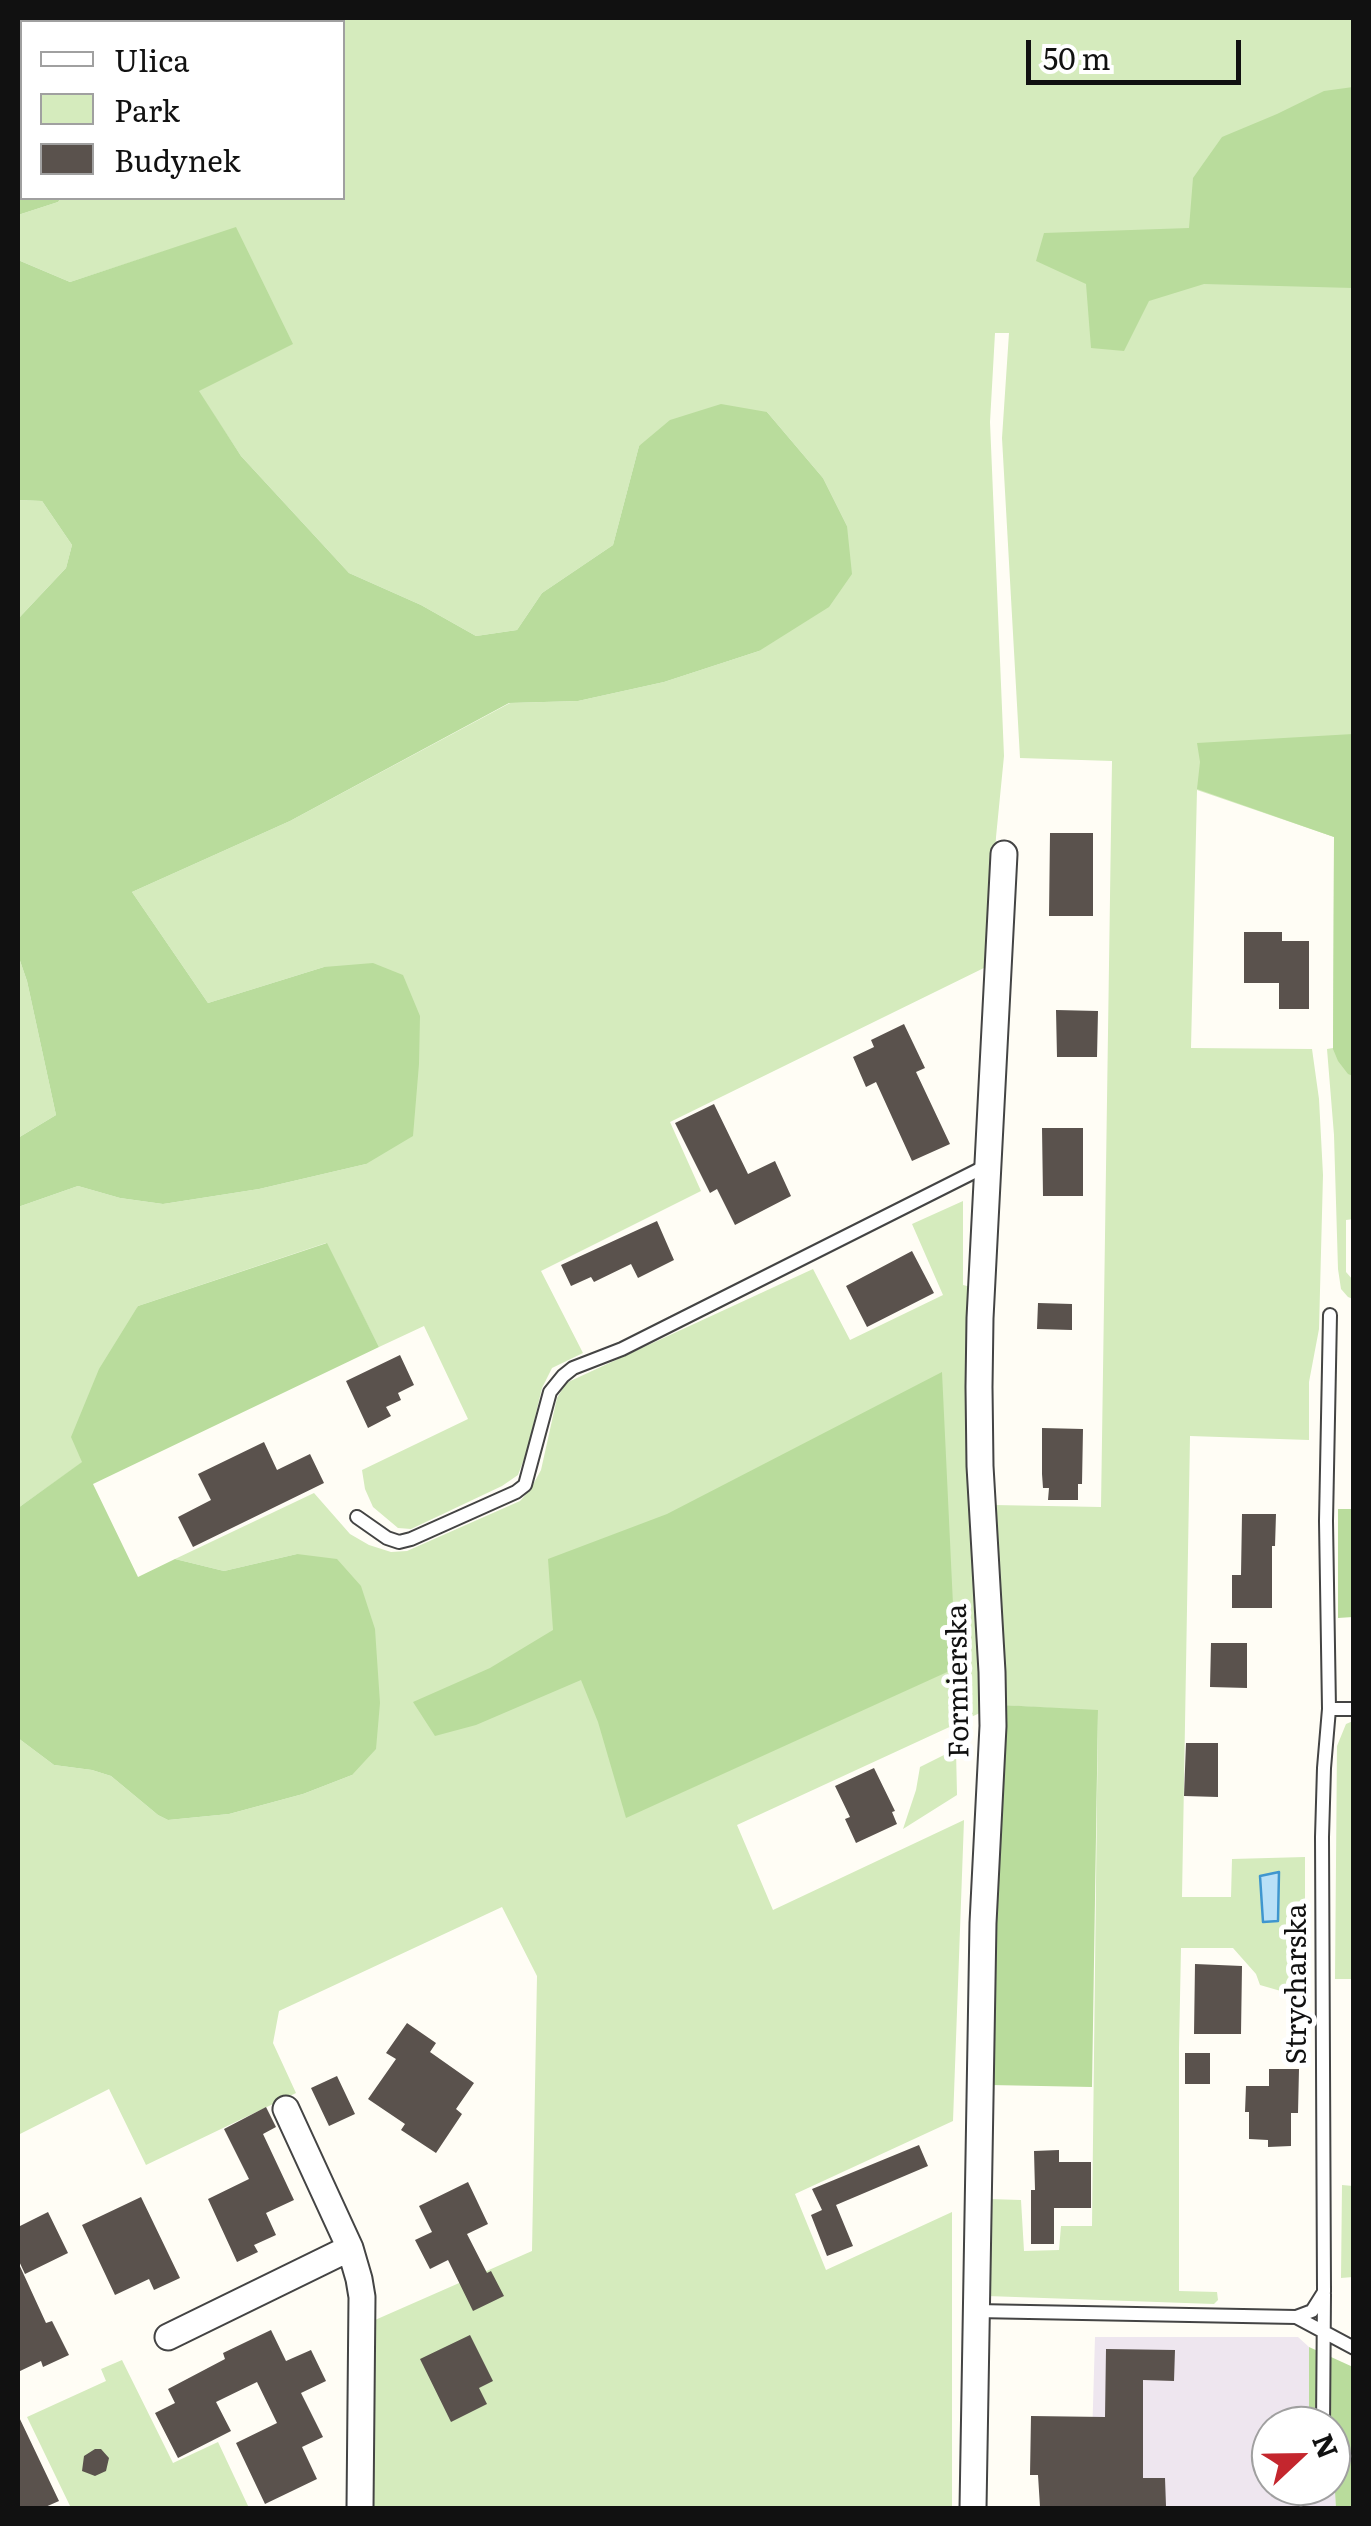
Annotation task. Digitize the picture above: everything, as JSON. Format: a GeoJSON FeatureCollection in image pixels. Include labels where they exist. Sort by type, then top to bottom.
{"type":"FeatureCollection","features":[{"type":"Feature","properties":{"kind":"street","name":"Formierska"},"geometry":{"type":"LineString","coordinates":[[973,2508],[982,1922],[993,1726],[979,1388],[1004,854]]}},
{"type":"Feature","properties":{"kind":"street"},"geometry":{"type":"LineString","coordinates":[[286,2109],[350,2248],[362,2297],[360,2508]]}},
{"type":"Feature","properties":{"kind":"street"},"geometry":{"type":"LineString","coordinates":[[168,2337],[350,2248]]}},
{"type":"Feature","properties":{"kind":"lane"},"geometry":{"type":"LineString","coordinates":[[357,1517],[399,1542],[516,1492],[525,1486],[550,1392],[573,1368],[622,1349],[988,1165]]}},
{"type":"Feature","properties":{"kind":"lane","name":"Strycharska"},"geometry":{"type":"LineString","coordinates":[[1323,2406],[1322,1837],[1329,1709],[1326,1521],[1330,1315]]}},
{"type":"Feature","properties":{"kind":"lane"},"geometry":{"type":"LineString","coordinates":[[1329,1709],[1354,1708]]}},
{"type":"Feature","properties":{"kind":"lane"},"geometry":{"type":"LineString","coordinates":[[976,2311],[1296,2317],[1312,2312],[1324,2292]]}},
{"type":"Feature","properties":{"kind":"lane"},"geometry":{"type":"LineString","coordinates":[[1296,2317],[1354,2348]]}},
{"type":"Feature","properties":{"kind":"shaded area"},"geometry":{"type":"Polygon","coordinates":[[[1095,2337],[1298,2337],[1309,2347],[1309,2406],[1251,2406],[1251,2506],[1336,2508],[1090,2508],[1095,2337]]]}},
{"type":"Feature","properties":{"kind":"green space"},"geometry":{"type":"Polygon","coordinates":[[[18,18],[1353,18],[1354,1219],[1346,1220],[1346,1272],[1353,1280],[1353,1299],[1341,1289],[1338,1269],[1327,1049],[1333,1048],[1334,837],[1197,790],[1191,1048],[1312,1049],[1323,1175],[1319,1329],[1309,1382],[1309,1440],[1190,1436],[1182,1897],[1231,1897],[1232,1859],[1305,1857],[1305,1998],[1260,1985],[1256,1974],[1233,1948],[1181,1948],[1179,2291],[1217,2292],[1214,2304],[987,2296],[988,2199],[1021,2200],[1024,2251],[1059,2250],[1061,2226],[1092,2226],[1098,1711],[1002,1705],[994,1505],[1101,1507],[1112,761],[1020,758],[1002,438],[1009,333],[995,333],[990,422],[1004,756],[990,965],[670,1122],[701,1191],[541,1271],[583,1353],[552,1368],[542,1388],[518,1475],[502,1486],[411,1529],[398,1528],[373,1507],[362,1470],[468,1419],[424,1326],[379,1347],[326,1243],[138,1306],[83,1462],[18,1508],[18,1207],[78,1186],[120,1198],[163,1204],[259,1189],[366,1164],[324,967],[208,1003],[132,892],[290,821],[510,703],[578,701],[664,682],[759,651],[847,526],[823,478],[767,412],[639,446],[613,545],[542,593],[517,630],[476,636],[421,605],[349,573],[241,456],[198,391],[236,228],[70,282],[18,260],[18,215],[60,200],[345,200],[345,20],[20,20],[18,152],[18,18]]]}},
{"type":"Feature","properties":{"kind":"green space"},"geometry":{"type":"Polygon","coordinates":[[[1353,87],[1353,288],[1204,284],[1149,301],[1124,351],[1091,348],[1086,284],[1036,261],[1044,233],[1189,228],[1193,178],[1222,137],[1324,91],[1353,87]]]}},
{"type":"Feature","properties":{"kind":"green space"},"geometry":{"type":"Polygon","coordinates":[[[18,152],[20,200],[58,202],[18,215],[18,152]]]}},
{"type":"Feature","properties":{"kind":"green space"},"geometry":{"type":"Polygon","coordinates":[[[236,227],[293,344],[199,391],[241,456],[349,573],[421,605],[476,636],[517,630],[542,593],[613,545],[639,446],[670,420],[721,404],[767,412],[823,478],[847,526],[852,574],[829,607],[759,651],[664,682],[578,701],[509,703],[290,821],[132,892],[208,1003],[324,967],[373,963],[403,975],[420,1016],[413,1136],[366,1164],[259,1189],[163,1204],[120,1198],[78,1186],[18,1207],[18,1138],[56,1115],[18,955],[18,619],[66,568],[72,545],[42,501],[18,500],[18,260],[70,282],[236,227]]]}},
{"type":"Feature","properties":{"kind":"green space"},"geometry":{"type":"Polygon","coordinates":[[[18,500],[42,501],[72,545],[66,568],[18,619],[18,500]]]}},
{"type":"Feature","properties":{"kind":"green space"},"geometry":{"type":"Polygon","coordinates":[[[1354,734],[1353,1076],[1338,1061],[1333,1049],[1334,837],[1197,789],[1197,743],[1354,734]]]}},
{"type":"Feature","properties":{"kind":"green space"},"geometry":{"type":"Polygon","coordinates":[[[18,955],[56,1115],[18,1138],[18,955]]]}},
{"type":"Feature","properties":{"kind":"green space"},"geometry":{"type":"Polygon","coordinates":[[[963,1201],[963,1285],[971,1287],[982,1712],[737,1825],[773,1910],[964,1820],[953,2121],[795,2194],[826,2270],[952,2212],[952,2508],[373,2508],[375,2320],[532,2251],[537,1976],[502,1907],[279,2011],[273,2043],[296,2093],[146,2165],[109,2089],[18,2135],[18,1738],[54,1765],[111,1776],[168,1820],[229,1814],[303,1794],[352,1775],[297,1554],[224,1571],[175,1559],[314,1493],[350,1534],[391,1552],[407,1551],[520,1501],[541,1470],[557,1398],[566,1383],[813,1269],[850,1340],[943,1295],[912,1224],[963,1201]]]}},
{"type":"Feature","properties":{"kind":"green space"},"geometry":{"type":"Polygon","coordinates":[[[327,1243],[379,1347],[93,1484],[138,1577],[175,1559],[224,1571],[297,1554],[337,1559],[361,1586],[375,1629],[380,1703],[376,1749],[352,1775],[303,1794],[229,1814],[168,1820],[111,1776],[54,1765],[18,1738],[18,1508],[82,1462],[71,1437],[99,1369],[138,1306],[327,1243]]]}},
{"type":"Feature","properties":{"kind":"green space"},"geometry":{"type":"Polygon","coordinates":[[[942,1372],[956,1668],[626,1818],[598,1722],[581,1680],[476,1725],[435,1736],[413,1702],[490,1668],[553,1630],[548,1559],[667,1514],[942,1372]]]}},
{"type":"Feature","properties":{"kind":"green space"},"geometry":{"type":"Polygon","coordinates":[[[1338,1509],[1353,1509],[1353,1617],[1338,1618],[1338,1509]]]}},
{"type":"Feature","properties":{"kind":"green space"},"geometry":{"type":"Polygon","coordinates":[[[1002,1705],[1098,1710],[1092,2087],[990,2085],[1002,1705]]]}},
{"type":"Feature","properties":{"kind":"green space"},"geometry":{"type":"Polygon","coordinates":[[[1353,1721],[1353,1979],[1335,1979],[1337,1746],[1346,1724],[1353,1721]]]}},
{"type":"Feature","properties":{"kind":"green space"},"geometry":{"type":"Polygon","coordinates":[[[956,1749],[957,1795],[903,1829],[920,1767],[956,1749]]]}},
{"type":"Feature","properties":{"kind":"green space"},"geometry":{"type":"Polygon","coordinates":[[[1342,2185],[1353,2186],[1353,2277],[1341,2278],[1342,2185]]]}},
{"type":"Feature","properties":{"kind":"green space"},"geometry":{"type":"Polygon","coordinates":[[[1309,2347],[1353,2367],[1353,2508],[1336,2506],[1351,2506],[1351,2406],[1309,2406],[1309,2347]]]}},
{"type":"Feature","properties":{"kind":"green space"},"geometry":{"type":"Polygon","coordinates":[[[122,2360],[173,2463],[218,2442],[249,2508],[71,2508],[27,2417],[106,2381],[101,2369],[122,2360]]]}},
{"type":"Feature","properties":{"kind":"water"},"geometry":{"type":"Polygon","coordinates":[[[1279,1872],[1278,1921],[1263,1922],[1260,1876],[1279,1872]]]}},
{"type":"Feature","properties":{"kind":"building"},"geometry":{"type":"Polygon","coordinates":[[[1050,833],[1093,833],[1093,916],[1049,916],[1050,833]]]}},
{"type":"Feature","properties":{"kind":"building"},"geometry":{"type":"Polygon","coordinates":[[[1244,932],[1282,932],[1282,941],[1309,941],[1309,1009],[1279,1009],[1279,983],[1244,983],[1244,932]]]}},
{"type":"Feature","properties":{"kind":"building"},"geometry":{"type":"Polygon","coordinates":[[[1056,1010],[1098,1011],[1097,1057],[1057,1057],[1056,1010]]]}},
{"type":"Feature","properties":{"kind":"building"},"geometry":{"type":"Polygon","coordinates":[[[904,1024],[925,1068],[916,1072],[950,1144],[912,1161],[876,1082],[866,1087],[853,1057],[874,1047],[871,1040],[904,1024]]]}},
{"type":"Feature","properties":{"kind":"building"},"geometry":{"type":"Polygon","coordinates":[[[714,1104],[748,1174],[775,1161],[791,1196],[735,1225],[717,1189],[710,1193],[675,1123],[714,1104]]]}},
{"type":"Feature","properties":{"kind":"building"},"geometry":{"type":"Polygon","coordinates":[[[1042,1128],[1083,1128],[1083,1196],[1043,1196],[1042,1128]]]}},
{"type":"Feature","properties":{"kind":"building"},"geometry":{"type":"Polygon","coordinates":[[[657,1221],[674,1260],[638,1278],[631,1264],[594,1282],[591,1277],[571,1286],[561,1265],[657,1221]]]}},
{"type":"Feature","properties":{"kind":"building"},"geometry":{"type":"Polygon","coordinates":[[[912,1251],[934,1293],[867,1327],[846,1286],[912,1251]]]}},
{"type":"Feature","properties":{"kind":"building"},"geometry":{"type":"Polygon","coordinates":[[[1038,1303],[1072,1304],[1072,1330],[1037,1329],[1038,1303]]]}},
{"type":"Feature","properties":{"kind":"building"},"geometry":{"type":"Polygon","coordinates":[[[400,1355],[414,1385],[398,1393],[401,1400],[386,1407],[391,1416],[368,1428],[346,1381],[400,1355]]]}},
{"type":"Feature","properties":{"kind":"building"},"geometry":{"type":"Polygon","coordinates":[[[1042,1428],[1083,1429],[1078,1500],[1048,1500],[1049,1488],[1043,1488],[1042,1428]]]}},
{"type":"Feature","properties":{"kind":"building"},"geometry":{"type":"Polygon","coordinates":[[[264,1442],[277,1470],[310,1454],[324,1483],[193,1547],[178,1517],[211,1500],[198,1474],[264,1442]]]}},
{"type":"Feature","properties":{"kind":"building"},"geometry":{"type":"Polygon","coordinates":[[[1242,1514],[1276,1514],[1272,1608],[1232,1608],[1232,1575],[1241,1575],[1242,1514]]]}},
{"type":"Feature","properties":{"kind":"building"},"geometry":{"type":"Polygon","coordinates":[[[1211,1643],[1247,1643],[1247,1688],[1210,1687],[1211,1643]]]}},
{"type":"Feature","properties":{"kind":"building"},"geometry":{"type":"Polygon","coordinates":[[[1186,1743],[1218,1743],[1218,1797],[1184,1796],[1186,1743]]]}},
{"type":"Feature","properties":{"kind":"building"},"geometry":{"type":"Polygon","coordinates":[[[874,1768],[895,1811],[892,1812],[897,1824],[856,1843],[845,1819],[850,1817],[835,1786],[874,1768]]]}},
{"type":"Feature","properties":{"kind":"building"},"geometry":{"type":"Polygon","coordinates":[[[1195,1964],[1242,1966],[1241,2034],[1194,2034],[1195,1964]]]}},
{"type":"Feature","properties":{"kind":"building"},"geometry":{"type":"Polygon","coordinates":[[[407,2023],[436,2043],[430,2052],[474,2083],[456,2109],[462,2114],[436,2153],[401,2130],[405,2124],[368,2099],[396,2059],[386,2053],[407,2023]]]}},
{"type":"Feature","properties":{"kind":"building"},"geometry":{"type":"Polygon","coordinates":[[[1185,2053],[1210,2053],[1210,2084],[1185,2084],[1185,2053]]]}},
{"type":"Feature","properties":{"kind":"building"},"geometry":{"type":"Polygon","coordinates":[[[1269,2069],[1299,2069],[1298,2113],[1291,2113],[1291,2146],[1268,2147],[1268,2140],[1249,2139],[1246,2086],[1269,2086],[1269,2069]]]}},
{"type":"Feature","properties":{"kind":"building"},"geometry":{"type":"Polygon","coordinates":[[[337,2076],[355,2114],[329,2126],[311,2088],[337,2076]]]}},
{"type":"Feature","properties":{"kind":"building"},"geometry":{"type":"Polygon","coordinates":[[[266,2107],[276,2127],[263,2134],[294,2200],[266,2213],[276,2235],[254,2245],[258,2252],[237,2262],[208,2199],[249,2179],[224,2129],[266,2107]]]}},
{"type":"Feature","properties":{"kind":"building"},"geometry":{"type":"Polygon","coordinates":[[[919,2145],[928,2166],[836,2205],[853,2246],[827,2256],[811,2215],[822,2210],[812,2189],[919,2145]]]}},
{"type":"Feature","properties":{"kind":"building"},"geometry":{"type":"Polygon","coordinates":[[[1059,2150],[1059,2162],[1091,2162],[1091,2208],[1054,2208],[1054,2244],[1031,2244],[1034,2151],[1059,2150]]]}},
{"type":"Feature","properties":{"kind":"building"},"geometry":{"type":"Polygon","coordinates":[[[468,2182],[488,2224],[467,2234],[504,2296],[473,2311],[448,2260],[430,2269],[415,2240],[432,2232],[419,2206],[468,2182]]]}},
{"type":"Feature","properties":{"kind":"building"},"geometry":{"type":"Polygon","coordinates":[[[141,2197],[180,2278],[154,2290],[149,2279],[115,2295],[82,2225],[141,2197]]]}},
{"type":"Feature","properties":{"kind":"building"},"geometry":{"type":"Polygon","coordinates":[[[48,2212],[68,2253],[25,2274],[18,2259],[18,2227],[48,2212]]]}},
{"type":"Feature","properties":{"kind":"building"},"geometry":{"type":"Polygon","coordinates":[[[18,2262],[46,2323],[52,2321],[69,2355],[43,2367],[41,2361],[18,2372],[18,2262]]]}},
{"type":"Feature","properties":{"kind":"building"},"geometry":{"type":"Polygon","coordinates":[[[271,2330],[286,2361],[311,2350],[326,2381],[301,2393],[323,2437],[302,2447],[317,2479],[265,2504],[236,2443],[277,2423],[257,2382],[216,2402],[231,2431],[178,2458],[155,2413],[175,2403],[168,2389],[225,2359],[223,2353],[271,2330]]]}},
{"type":"Feature","properties":{"kind":"building"},"geometry":{"type":"Polygon","coordinates":[[[470,2335],[493,2381],[479,2388],[487,2404],[451,2422],[420,2359],[470,2335]]]}},
{"type":"Feature","properties":{"kind":"building"},"geometry":{"type":"Polygon","coordinates":[[[1106,2349],[1175,2350],[1174,2381],[1143,2380],[1143,2478],[1165,2478],[1166,2506],[1040,2507],[1038,2475],[1030,2475],[1031,2416],[1105,2417],[1106,2349]]]}},
{"type":"Feature","properties":{"kind":"building"},"geometry":{"type":"Polygon","coordinates":[[[18,2415],[59,2501],[43,2508],[18,2508],[18,2415]]]}},
{"type":"Feature","properties":{"kind":"building"},"geometry":{"type":"Polygon","coordinates":[[[101,2449],[109,2458],[106,2471],[95,2476],[82,2471],[84,2456],[101,2449]]]}}]}
